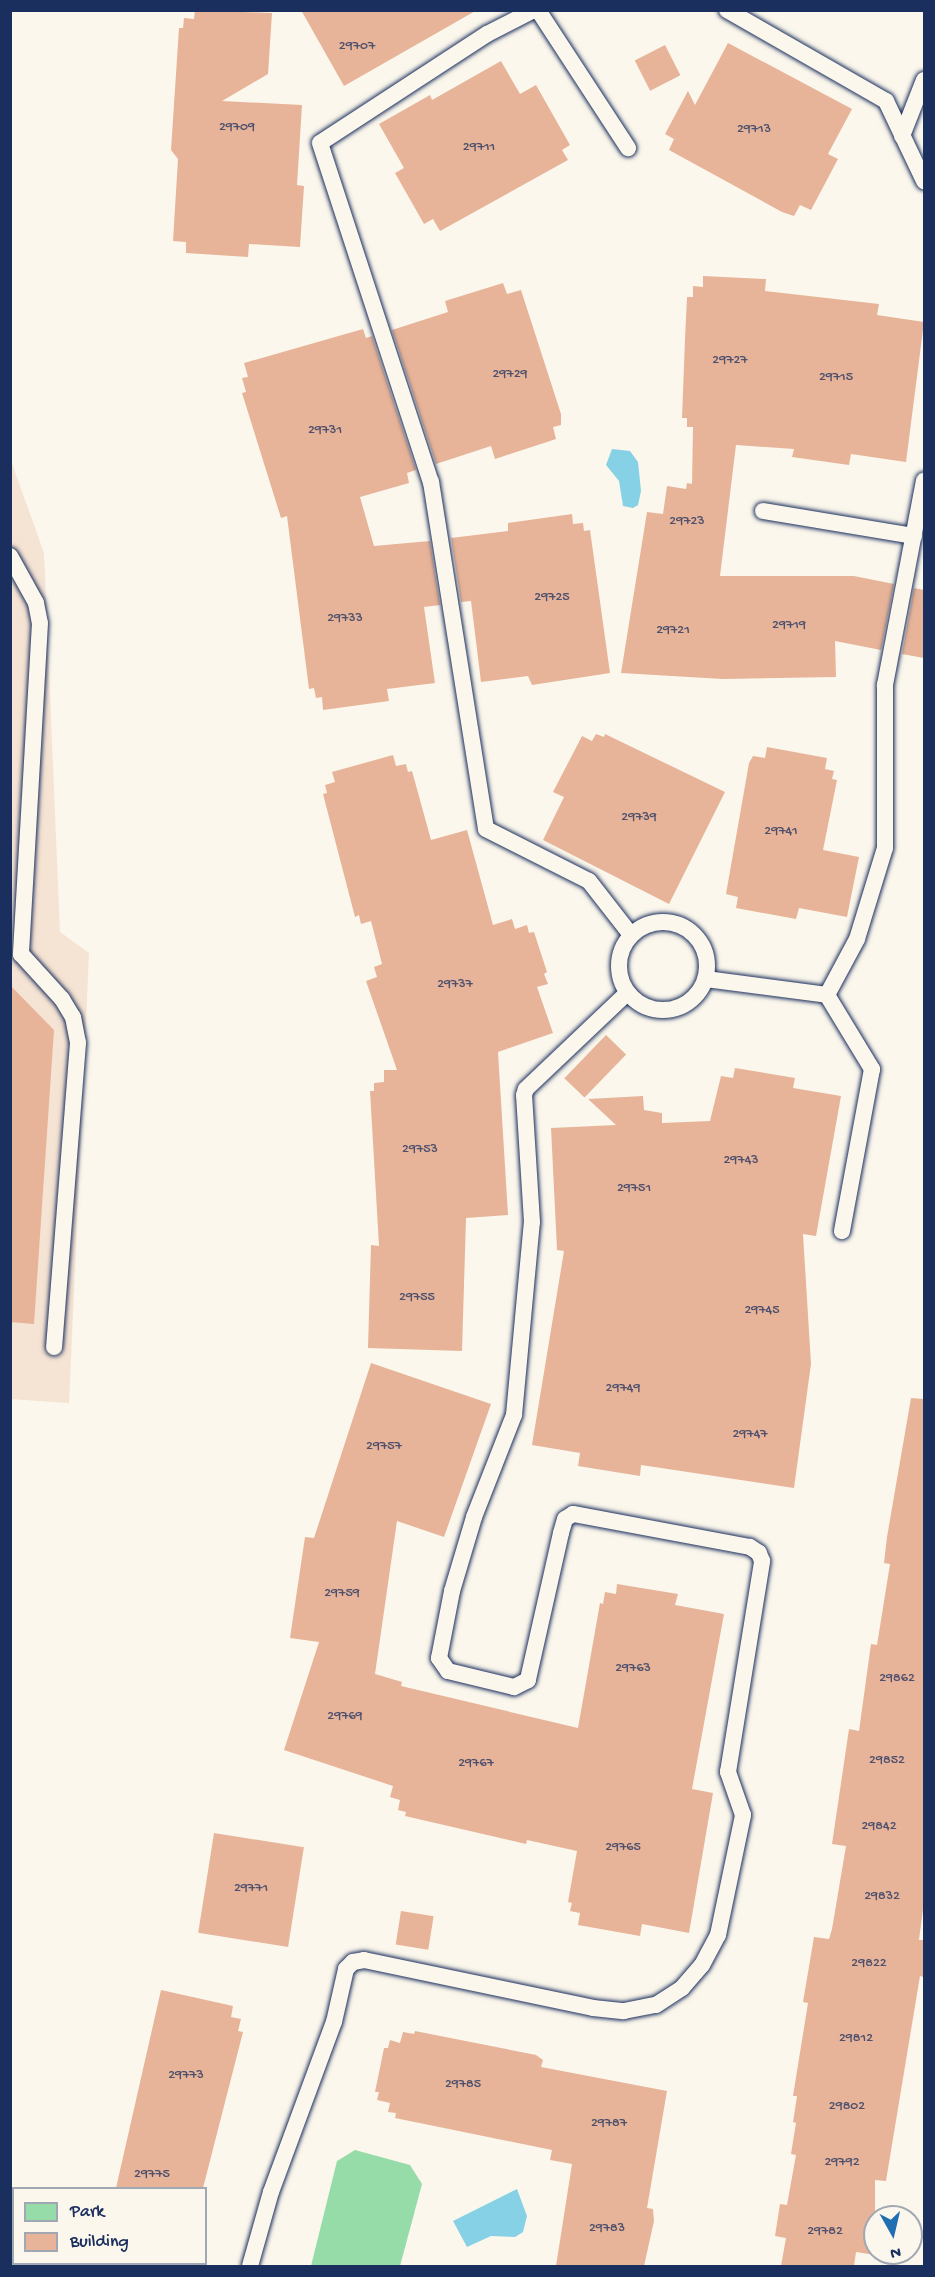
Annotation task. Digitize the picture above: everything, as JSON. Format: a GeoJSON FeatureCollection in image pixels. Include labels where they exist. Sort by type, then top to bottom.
{"type":"FeatureCollection","features":[{"type":"Feature","properties":{"kind":"lane"},"geometry":{"type":"LineString","coordinates":[[628,147],[536,10],[487,34],[320,143],[431,482],[486,829],[589,881],[630,935]]}},
{"type":"Feature","properties":{"kind":"lane"},"geometry":{"type":"LineString","coordinates":[[727,10],[886,101],[924,181]]}},
{"type":"Feature","properties":{"kind":"lane"},"geometry":{"type":"LineString","coordinates":[[902,136],[924,80]]}},
{"type":"Feature","properties":{"kind":"lane"},"geometry":{"type":"LineString","coordinates":[[827,994],[857,939],[885,848],[885,685],[924,482]]}},
{"type":"Feature","properties":{"kind":"lane"},"geometry":{"type":"LineString","coordinates":[[763,511],[914,536]]}},
{"type":"Feature","properties":{"kind":"lane"},"geometry":{"type":"LineString","coordinates":[[10,556],[36,603],[39,623],[21,954],[62,999],[73,1017],[78,1043],[54,1347]]}},
{"type":"Feature","properties":{"kind":"lane"},"geometry":{"type":"LineString","coordinates":[[658,922],[688,929],[706,952],[706,979],[690,1002],[664,1011],[650,1009],[627,993],[618,964],[630,935],[658,922]]}},
{"type":"Feature","properties":{"kind":"lane"},"geometry":{"type":"LineString","coordinates":[[706,979],[827,994]]}},
{"type":"Feature","properties":{"kind":"lane"},"geometry":{"type":"LineString","coordinates":[[250,2266],[271,2192],[334,2022],[346,1969],[353,1962],[364,1960],[593,2008],[624,2011],[656,2004],[682,1988],[702,1965],[718,1935],[743,1815],[728,1772],[762,1561],[759,1553],[750,1547],[573,1514],[565,1519],[561,1533],[528,1680],[514,1687],[448,1671],[439,1658],[452,1591],[474,1517],[514,1415],[532,1222],[524,1095],[526,1089],[627,993]]}},
{"type":"Feature","properties":{"kind":"lane"},"geometry":{"type":"LineString","coordinates":[[827,994],[872,1069],[842,1231]]}},
{"type":"Feature","properties":{"kind":"shaded area"},"geometry":{"type":"Polygon","coordinates":[[[10,458],[44,553],[60,932],[89,953],[69,1403],[11,1399],[10,458]]]}},
{"type":"Feature","properties":{"kind":"green space"},"geometry":{"type":"Polygon","coordinates":[[[355,2150],[410,2165],[422,2184],[400,2266],[311,2266],[337,2161],[355,2150]]]}},
{"type":"Feature","properties":{"kind":"water"},"geometry":{"type":"Polygon","coordinates":[[[612,449],[630,451],[638,462],[641,491],[638,505],[633,508],[623,506],[619,481],[606,465],[612,449]]]}},
{"type":"Feature","properties":{"kind":"water"},"geometry":{"type":"Polygon","coordinates":[[[517,2189],[527,2216],[523,2232],[515,2237],[491,2236],[467,2247],[453,2221],[517,2189]]]}},
{"type":"Feature","properties":{"kind":"building"},"geometry":{"type":"Polygon","coordinates":[[[195,10],[272,13],[268,74],[222,101],[302,105],[297,185],[304,186],[300,247],[249,244],[248,257],[186,253],[186,242],[173,241],[178,159],[171,150],[179,28],[183,28],[184,18],[194,19],[195,10]]]}},
{"type":"Feature","properties":{"kind":"building"},"geometry":{"type":"Polygon","coordinates":[[[301,10],[477,10],[344,86],[301,10]]]}},
{"type":"Feature","properties":{"kind":"building"},"geometry":{"type":"Polygon","coordinates":[[[728,43],[852,109],[828,154],[838,159],[811,210],[800,205],[794,216],[782,212],[669,150],[674,139],[665,134],[688,91],[695,105],[728,43]]]}},
{"type":"Feature","properties":{"kind":"building"},"geometry":{"type":"Polygon","coordinates":[[[665,45],[680,75],[650,91],[635,60],[665,45]]]}},
{"type":"Feature","properties":{"kind":"building"},"geometry":{"type":"Polygon","coordinates":[[[501,61],[520,94],[536,85],[570,145],[562,150],[568,160],[440,231],[433,219],[424,224],[395,173],[404,168],[379,124],[430,95],[432,100],[501,61]]]}},
{"type":"Feature","properties":{"kind":"building"},"geometry":{"type":"Polygon","coordinates":[[[703,276],[766,279],[765,291],[879,304],[877,315],[924,322],[906,462],[851,454],[849,465],[792,457],[794,449],[736,445],[720,576],[854,576],[894,584],[881,650],[835,641],[836,677],[723,679],[621,673],[647,512],[663,514],[667,486],[686,489],[687,483],[692,484],[693,427],[687,427],[687,418],[682,418],[687,297],[693,297],[693,286],[703,287],[703,276]]]}},
{"type":"Feature","properties":{"kind":"building"},"geometry":{"type":"Polygon","coordinates":[[[503,283],[507,294],[521,290],[561,414],[561,425],[553,427],[556,439],[495,459],[491,446],[436,464],[392,330],[448,312],[445,301],[503,283]]]}},
{"type":"Feature","properties":{"kind":"building"},"geometry":{"type":"Polygon","coordinates":[[[363,329],[366,338],[372,336],[416,470],[407,473],[409,483],[360,497],[374,546],[430,541],[440,605],[424,607],[435,683],[387,689],[389,701],[323,710],[322,697],[316,698],[314,688],[309,689],[287,516],[281,518],[242,393],[246,392],[242,378],[248,377],[244,363],[363,329]]]}},
{"type":"Feature","properties":{"kind":"building"},"geometry":{"type":"Polygon","coordinates":[[[572,514],[573,524],[583,523],[584,531],[590,530],[610,673],[532,685],[528,676],[481,682],[471,601],[461,602],[451,538],[508,531],[508,523],[572,514]]]}},
{"type":"Feature","properties":{"kind":"building"},"geometry":{"type":"Polygon","coordinates":[[[914,588],[924,590],[924,658],[902,654],[914,588]]]}},
{"type":"Feature","properties":{"kind":"building"},"geometry":{"type":"Polygon","coordinates":[[[596,734],[604,737],[605,734],[725,792],[669,904],[543,840],[564,797],[553,792],[582,736],[592,741],[596,734]]]}},
{"type":"Feature","properties":{"kind":"building"},"geometry":{"type":"Polygon","coordinates":[[[767,747],[827,758],[825,769],[834,771],[832,779],[837,780],[823,850],[859,857],[847,917],[799,908],[796,919],[736,908],[738,897],[726,894],[749,763],[753,756],[765,758],[767,747]]]}},
{"type":"Feature","properties":{"kind":"building"},"geometry":{"type":"Polygon","coordinates":[[[393,755],[396,766],[406,764],[408,772],[412,771],[431,840],[467,830],[493,925],[512,919],[515,929],[527,925],[529,933],[534,932],[547,972],[544,974],[548,984],[537,987],[553,1033],[498,1052],[508,1215],[466,1218],[462,1351],[368,1348],[371,1245],[379,1246],[370,1091],[374,1091],[374,1083],[384,1082],[384,1070],[397,1070],[366,981],[377,977],[374,967],[382,964],[371,921],[361,924],[359,915],[355,917],[323,794],[327,793],[325,785],[335,782],[332,772],[393,755]]]}},
{"type":"Feature","properties":{"kind":"building"},"geometry":{"type":"Polygon","coordinates":[[[10,985],[54,1030],[34,1324],[10,1322],[10,985]]]}},
{"type":"Feature","properties":{"kind":"building"},"geometry":{"type":"Polygon","coordinates":[[[606,1035],[626,1054],[584,1098],[564,1078],[606,1035]]]}},
{"type":"Feature","properties":{"kind":"building"},"geometry":{"type":"Polygon","coordinates":[[[735,1068],[795,1078],[793,1088],[841,1096],[816,1236],[803,1234],[811,1364],[794,1488],[641,1465],[640,1476],[578,1466],[580,1453],[532,1445],[564,1251],[557,1250],[551,1128],[616,1125],[588,1099],[643,1096],[644,1110],[662,1113],[662,1123],[710,1121],[721,1076],[733,1078],[735,1068]]]}},
{"type":"Feature","properties":{"kind":"building"},"geometry":{"type":"Polygon","coordinates":[[[371,1363],[491,1404],[444,1537],[397,1521],[375,1674],[402,1682],[401,1686],[578,1728],[600,1603],[603,1604],[605,1592],[616,1594],[617,1584],[678,1594],[675,1605],[724,1614],[692,1789],[713,1793],[689,1933],[642,1924],[640,1936],[578,1925],[580,1913],[570,1911],[572,1903],[568,1902],[577,1851],[527,1840],[526,1844],[405,1816],[406,1812],[398,1810],[400,1800],[390,1797],[393,1786],[284,1750],[319,1642],[290,1638],[305,1537],[314,1538],[371,1363]]]}},
{"type":"Feature","properties":{"kind":"building"},"geometry":{"type":"Polygon","coordinates":[[[911,1398],[924,1399],[924,1902],[919,1940],[924,1940],[924,1977],[920,1976],[886,2181],[875,2180],[875,2205],[863,2205],[863,2253],[856,2252],[854,2266],[781,2266],[786,2238],[775,2236],[780,2204],[787,2205],[796,2155],[791,2154],[797,2096],[793,2096],[808,2003],[803,2002],[814,1937],[829,1939],[832,1929],[846,1846],[832,1844],[849,1729],[859,1731],[871,1644],[877,1645],[890,1564],[884,1563],[911,1398]]]}},
{"type":"Feature","properties":{"kind":"building"},"geometry":{"type":"Polygon","coordinates":[[[214,1833],[304,1847],[288,1947],[198,1933],[214,1833]]]}},
{"type":"Feature","properties":{"kind":"building"},"geometry":{"type":"Polygon","coordinates":[[[401,1911],[434,1916],[428,1950],[396,1945],[401,1911]]]}},
{"type":"Feature","properties":{"kind":"building"},"geometry":{"type":"Polygon","coordinates":[[[161,1990],[233,2006],[231,2017],[241,2019],[238,2031],[243,2032],[203,2187],[116,2187],[161,1990]]]}},
{"type":"Feature","properties":{"kind":"building"},"geometry":{"type":"Polygon","coordinates":[[[415,2031],[536,2055],[543,2060],[541,2067],[667,2091],[647,2208],[653,2209],[654,2221],[644,2266],[556,2266],[572,2164],[550,2160],[552,2150],[395,2118],[396,2113],[388,2112],[390,2103],[377,2100],[379,2092],[375,2092],[384,2048],[388,2048],[390,2040],[400,2043],[403,2032],[414,2034],[415,2031]]]}}]}
